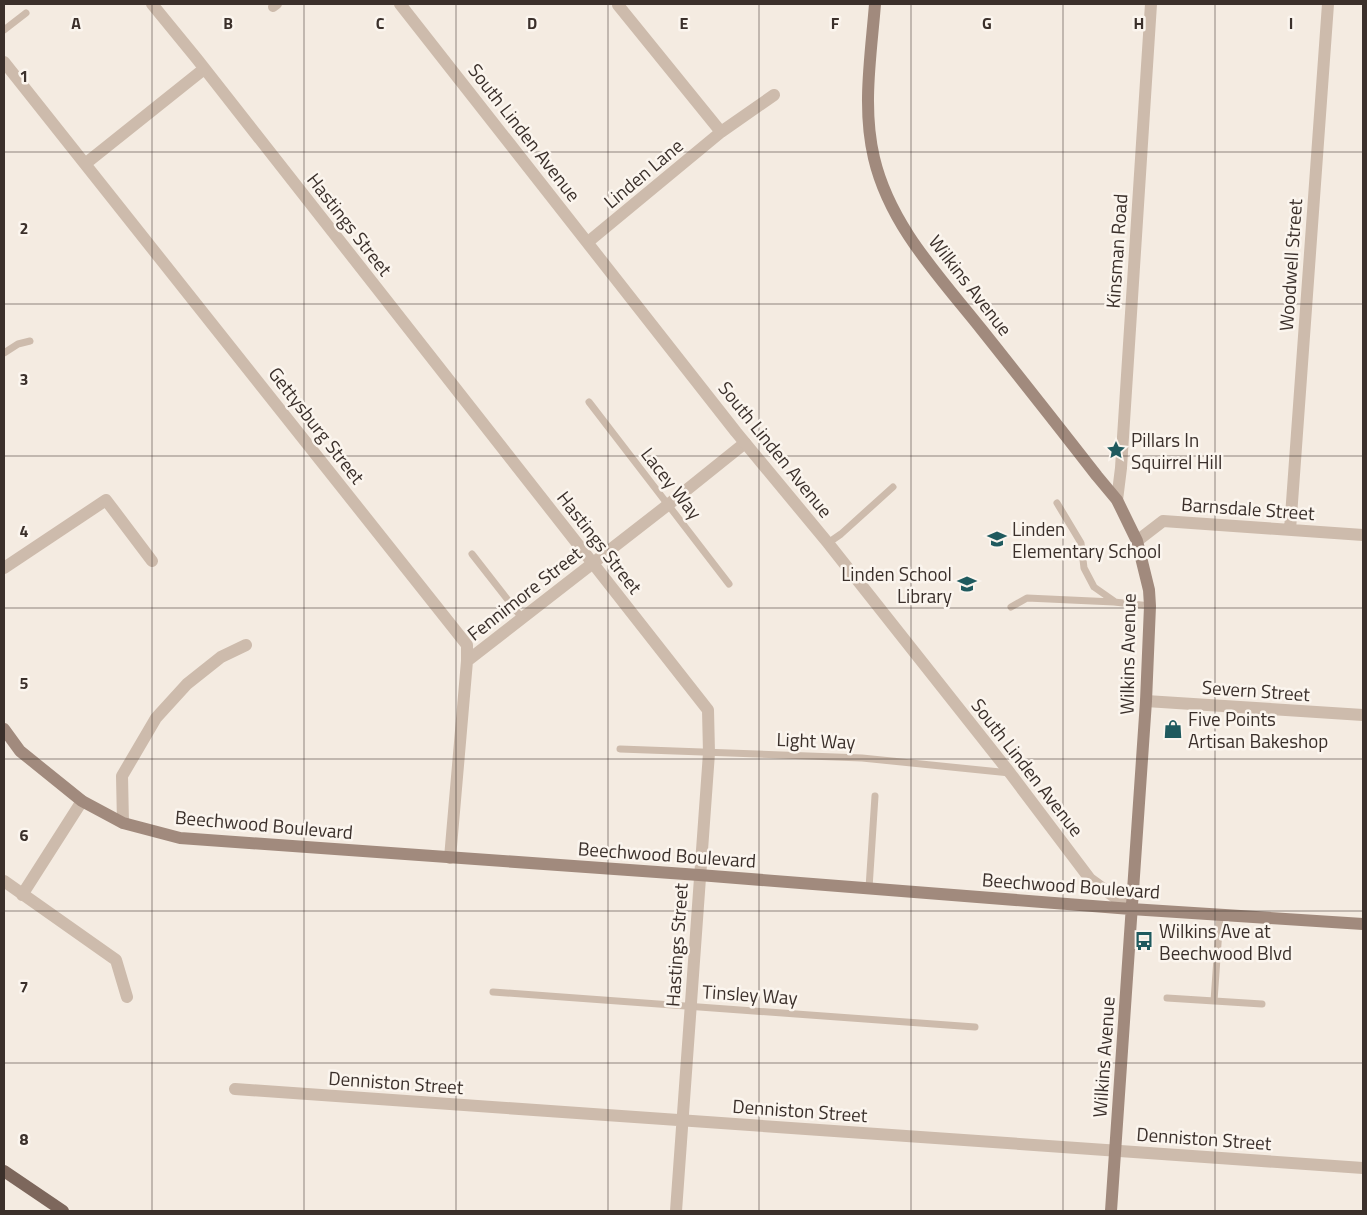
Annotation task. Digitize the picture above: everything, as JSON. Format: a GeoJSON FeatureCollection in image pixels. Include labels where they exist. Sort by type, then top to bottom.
{"type":"FeatureCollection","features":[{"type":"Feature","properties":{"kind":"main road","name":"Wilkins Avenue"},"geometry":{"type":"LineString","coordinates":[[875,4],[868,85],[868,117],[874,159],[898,220],[910,238],[1117,500],[1137,541],[1149,590],[1146,701],[1111,1211]]}},
{"type":"Feature","properties":{"kind":"main road","name":"Beechwood Boulevard"},"geometry":{"type":"LineString","coordinates":[[4,729],[20,751],[82,801],[123,823],[180,838],[699,875],[1131,909],[1363,924]]}},
{"type":"Feature","properties":{"kind":"main road"},"geometry":{"type":"LineString","coordinates":[[4,1171],[63,1211]]}},
{"type":"Feature","properties":{"kind":"street","name":"Hastings Street"},"geometry":{"type":"LineString","coordinates":[[152,4],[708,710],[708,753],[676,1211]]}},
{"type":"Feature","properties":{"kind":"street","name":"South Linden Avenue"},"geometry":{"type":"LineString","coordinates":[[400,4],[745,443],[828,543],[1010,773],[1090,879],[1131,909]]}},
{"type":"Feature","properties":{"kind":"street","name":"Kinsman Road"},"geometry":{"type":"LineString","coordinates":[[1117,500],[1121,468],[1151,4]]}},
{"type":"Feature","properties":{"kind":"street","name":"Woodwell Street"},"geometry":{"type":"LineString","coordinates":[[1290,530],[1328,4]]}},
{"type":"Feature","properties":{"kind":"street"},"geometry":{"type":"LineString","coordinates":[[618,5],[721,132]]}},
{"type":"Feature","properties":{"kind":"street","name":"Gettysburg Street"},"geometry":{"type":"LineString","coordinates":[[4,62],[466,644],[467,661],[450,858]]}},
{"type":"Feature","properties":{"kind":"street"},"geometry":{"type":"LineString","coordinates":[[85,164],[204,69]]}},
{"type":"Feature","properties":{"kind":"street","name":"Linden Lane"},"geometry":{"type":"LineString","coordinates":[[588,242],[721,132],[774,94]]}},
{"type":"Feature","properties":{"kind":"street","name":"Fennimore Street"},"geometry":{"type":"LineString","coordinates":[[467,661],[745,443]]}},
{"type":"Feature","properties":{"kind":"street"},"geometry":{"type":"LineString","coordinates":[[4,568],[106,500],[152,561]]}},
{"type":"Feature","properties":{"kind":"street","name":"Barnsdale Street"},"geometry":{"type":"LineString","coordinates":[[1137,541],[1163,521],[1363,535]]}},
{"type":"Feature","properties":{"kind":"street"},"geometry":{"type":"LineString","coordinates":[[123,823],[122,776],[156,718],[187,684],[221,656],[246,645]]}},
{"type":"Feature","properties":{"kind":"street","name":"Severn Street"},"geometry":{"type":"LineString","coordinates":[[1146,701],[1363,716]]}},
{"type":"Feature","properties":{"kind":"street"},"geometry":{"type":"LineString","coordinates":[[22,895],[82,801]]}},
{"type":"Feature","properties":{"kind":"street"},"geometry":{"type":"LineString","coordinates":[[4,881],[116,960],[127,997]]}},
{"type":"Feature","properties":{"kind":"street","name":"Denniston Street"},"geometry":{"type":"LineString","coordinates":[[235,1090],[1363,1168]]}},
{"type":"Feature","properties":{"kind":"lane"},"geometry":{"type":"LineString","coordinates":[[4,30],[26,13]]}},
{"type":"Feature","properties":{"kind":"lane"},"geometry":{"type":"LineString","coordinates":[[4,353],[18,344],[30,340]]}},
{"type":"Feature","properties":{"kind":"lane","name":"Lacey Way"},"geometry":{"type":"LineString","coordinates":[[589,402],[730,584]]}},
{"type":"Feature","properties":{"kind":"lane"},"geometry":{"type":"LineString","coordinates":[[828,543],[841,534],[893,487]]}},
{"type":"Feature","properties":{"kind":"lane"},"geometry":{"type":"LineString","coordinates":[[1056,503],[1082,543],[1084,568],[1094,587],[1114,602]]}},
{"type":"Feature","properties":{"kind":"lane"},"geometry":{"type":"LineString","coordinates":[[472,554],[522,618]]}},
{"type":"Feature","properties":{"kind":"lane"},"geometry":{"type":"LineString","coordinates":[[1012,607],[1027,598],[1114,602],[1150,606]]}},
{"type":"Feature","properties":{"kind":"lane","name":"Light Way"},"geometry":{"type":"LineString","coordinates":[[620,749],[862,758],[1010,773]]}},
{"type":"Feature","properties":{"kind":"lane"},"geometry":{"type":"LineString","coordinates":[[869,888],[875,796]]}},
{"type":"Feature","properties":{"kind":"lane"},"geometry":{"type":"LineString","coordinates":[[1214,1001],[1220,915]]}},
{"type":"Feature","properties":{"kind":"lane","name":"Tinsley Way"},"geometry":{"type":"LineString","coordinates":[[493,992],[975,1027]]}},
{"type":"Feature","properties":{"kind":"lane"},"geometry":{"type":"LineString","coordinates":[[1167,998],[1262,1004]]}},
{"type":"Feature","properties":{"kind":"place","name":"Pillars In Squirrel Hill"},"geometry":{"type":"Point","coordinates":[1116,450]}},
{"type":"Feature","properties":{"kind":"place","name":"Linden Elementary School"},"geometry":{"type":"Point","coordinates":[997,539]}},
{"type":"Feature","properties":{"kind":"place","name":"Linden School Library"},"geometry":{"type":"Point","coordinates":[967,584]}},
{"type":"Feature","properties":{"kind":"place","name":"Five Points Artisan Bakeshop"},"geometry":{"type":"Point","coordinates":[1173,729]}},
{"type":"Feature","properties":{"kind":"place","name":"Wilkins Ave at Beechwood Blvd"},"geometry":{"type":"Point","coordinates":[1144,941]}}]}
